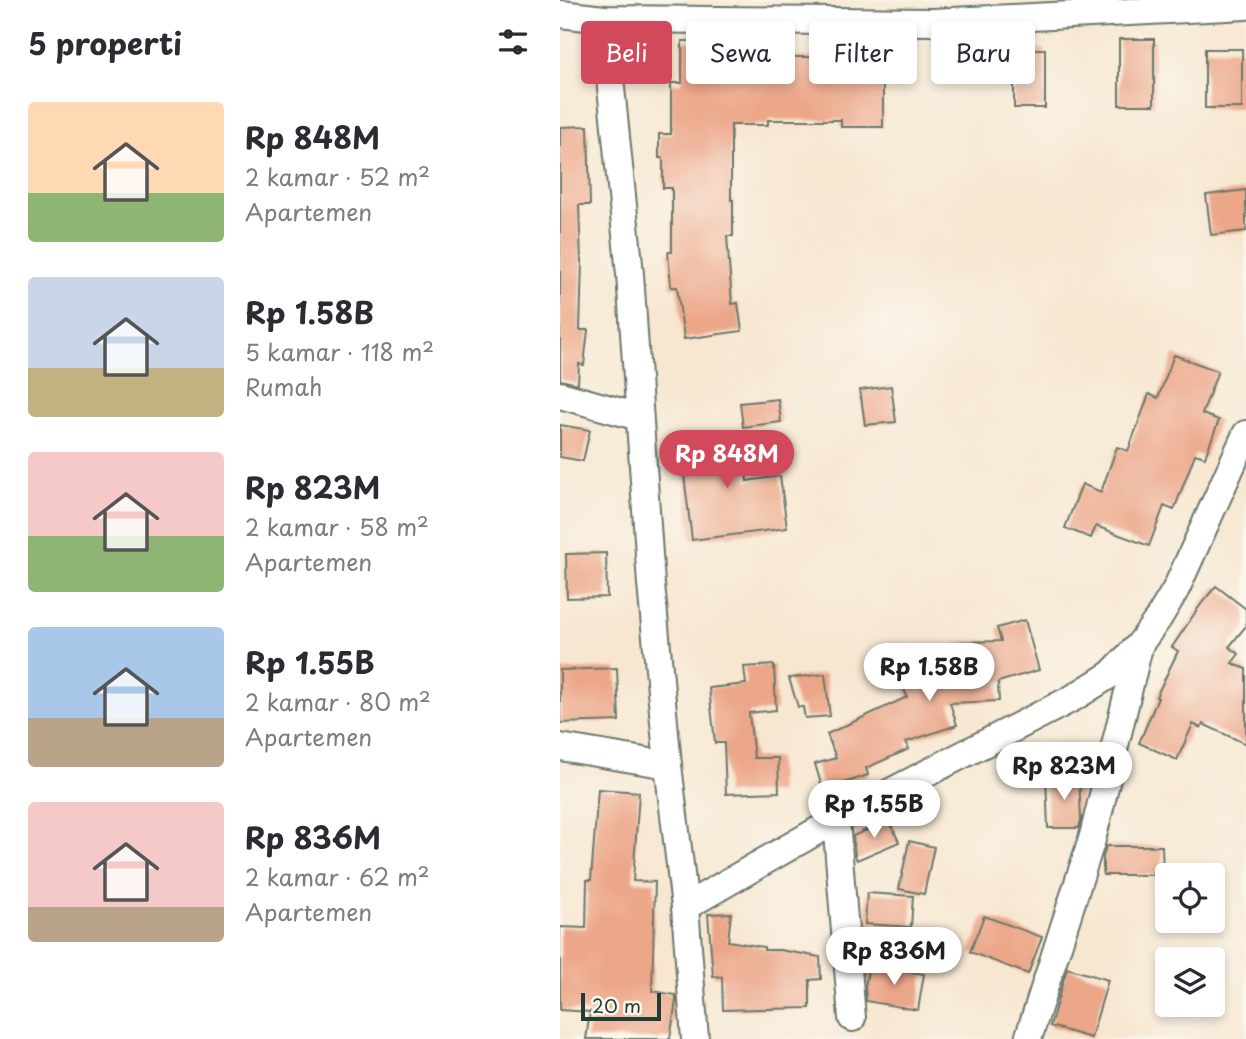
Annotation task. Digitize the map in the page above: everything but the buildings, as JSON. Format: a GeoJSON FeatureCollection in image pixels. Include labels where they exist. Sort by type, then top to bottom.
{"type":"FeatureCollection","features":[{"type":"Feature","properties":{"kind":"street"},"geometry":{"type":"LineString","coordinates":[[560,14],[604,19],[933,22],[1246,6]]}},
{"type":"Feature","properties":{"kind":"street"},"geometry":{"type":"LineString","coordinates":[[604,19],[630,274],[651,584],[667,765],[685,907],[695,1039]]}},
{"type":"Feature","properties":{"kind":"street"},"geometry":{"type":"LineString","coordinates":[[560,395],[639,417]]}},
{"type":"Feature","properties":{"kind":"street"},"geometry":{"type":"LineString","coordinates":[[685,907],[836,820],[1073,698],[1111,674],[1139,645],[1176,589],[1246,434]]}},
{"type":"Feature","properties":{"kind":"street"},"geometry":{"type":"LineString","coordinates":[[1028,1039],[1093,836],[1139,645]]}},
{"type":"Feature","properties":{"kind":"street"},"geometry":{"type":"LineString","coordinates":[[560,747],[667,765]]}},
{"type":"Feature","properties":{"kind":"street"},"geometry":{"type":"LineString","coordinates":[[836,820],[852,1018]]}}]}
